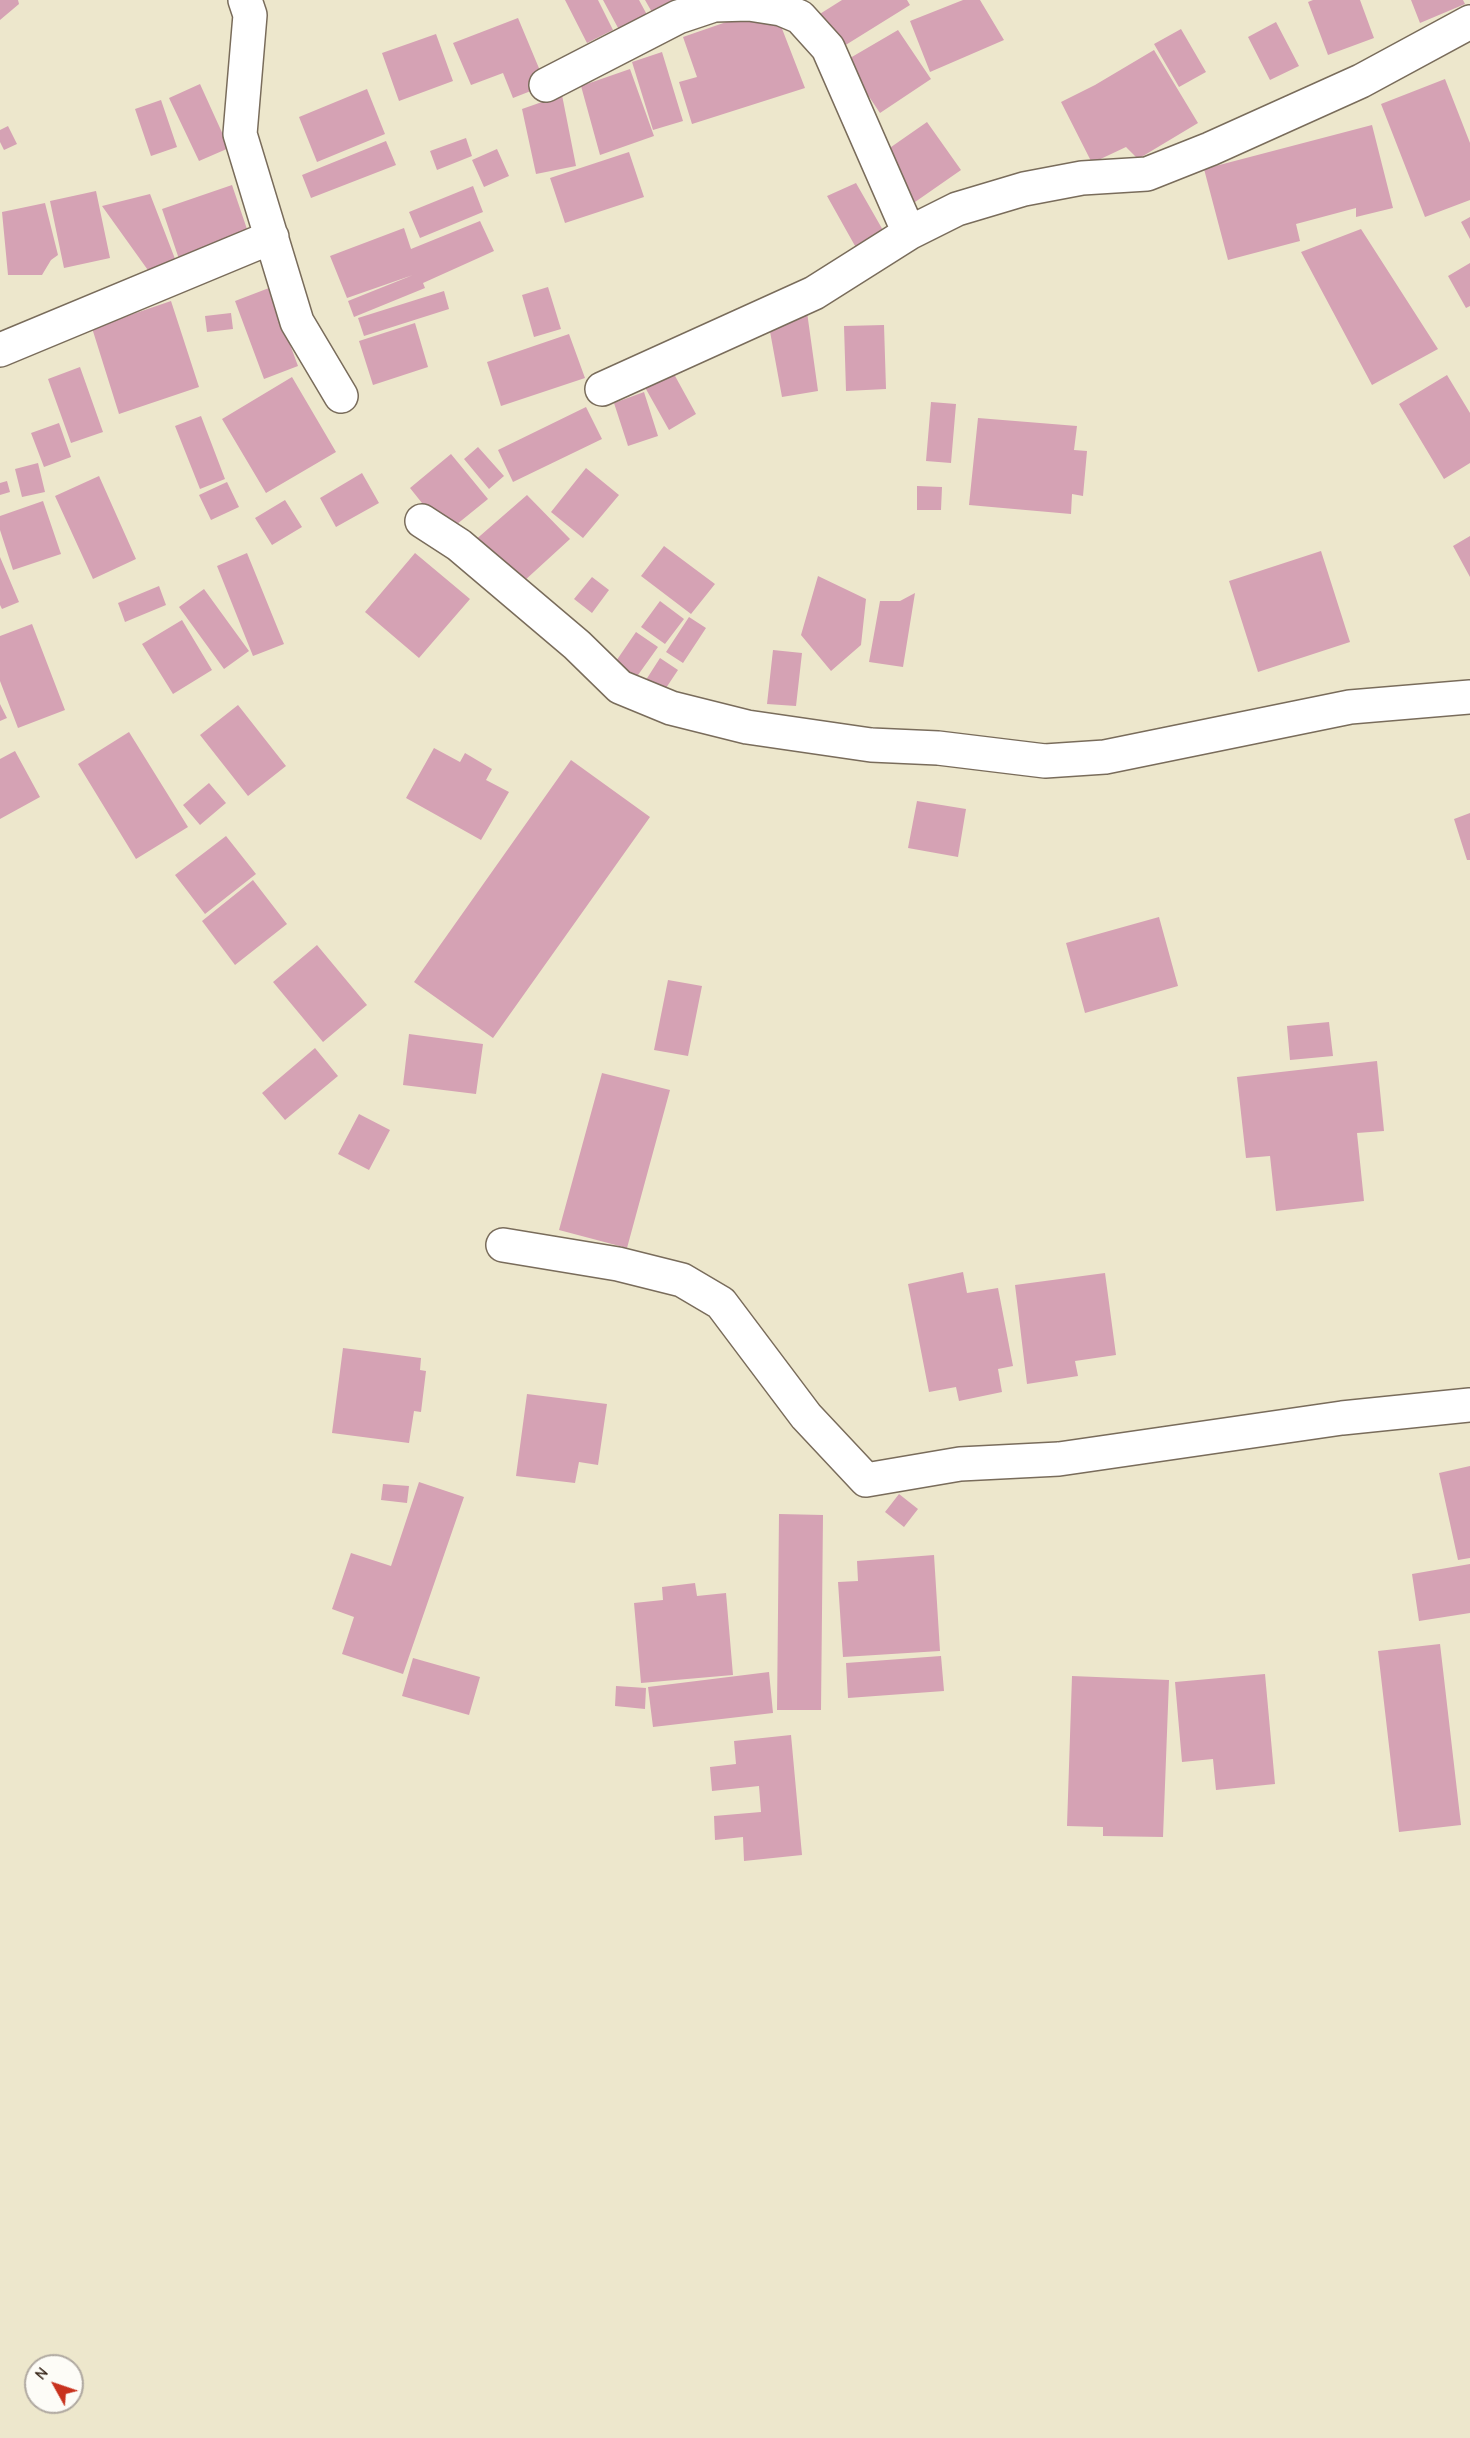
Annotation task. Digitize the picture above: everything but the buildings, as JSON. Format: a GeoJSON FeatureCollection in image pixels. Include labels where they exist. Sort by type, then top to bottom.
{"type":"FeatureCollection","features":[{"type":"Feature","properties":{"kind":"street"},"geometry":{"type":"LineString","coordinates":[[245,0],[250,15],[240,134],[297,322],[341,396]]}},
{"type":"Feature","properties":{"kind":"street"},"geometry":{"type":"LineString","coordinates":[[546,85],[678,17],[714,5],[749,4],[781,9],[800,17],[828,48],[909,233]]}},
{"type":"Feature","properties":{"kind":"street"},"geometry":{"type":"LineString","coordinates":[[602,389],[814,293],[909,233],[957,209],[1024,189],[1082,178],[1147,174],[1210,149],[1361,81],[1470,22]]}},
{"type":"Feature","properties":{"kind":"street"},"geometry":{"type":"LineString","coordinates":[[0,350],[272,237]]}},
{"type":"Feature","properties":{"kind":"street"},"geometry":{"type":"LineString","coordinates":[[422,521],[459,545],[577,645],[620,687],[671,708],[747,726],[870,745],[938,748],[1045,760],[1105,757],[1350,708],[1470,697]]}},
{"type":"Feature","properties":{"kind":"street"},"geometry":{"type":"LineString","coordinates":[[504,1245],[618,1264],[681,1280],[721,1303],[806,1416],[866,1480],[960,1464],[1059,1459],[1342,1418],[1470,1406]]}}]}
